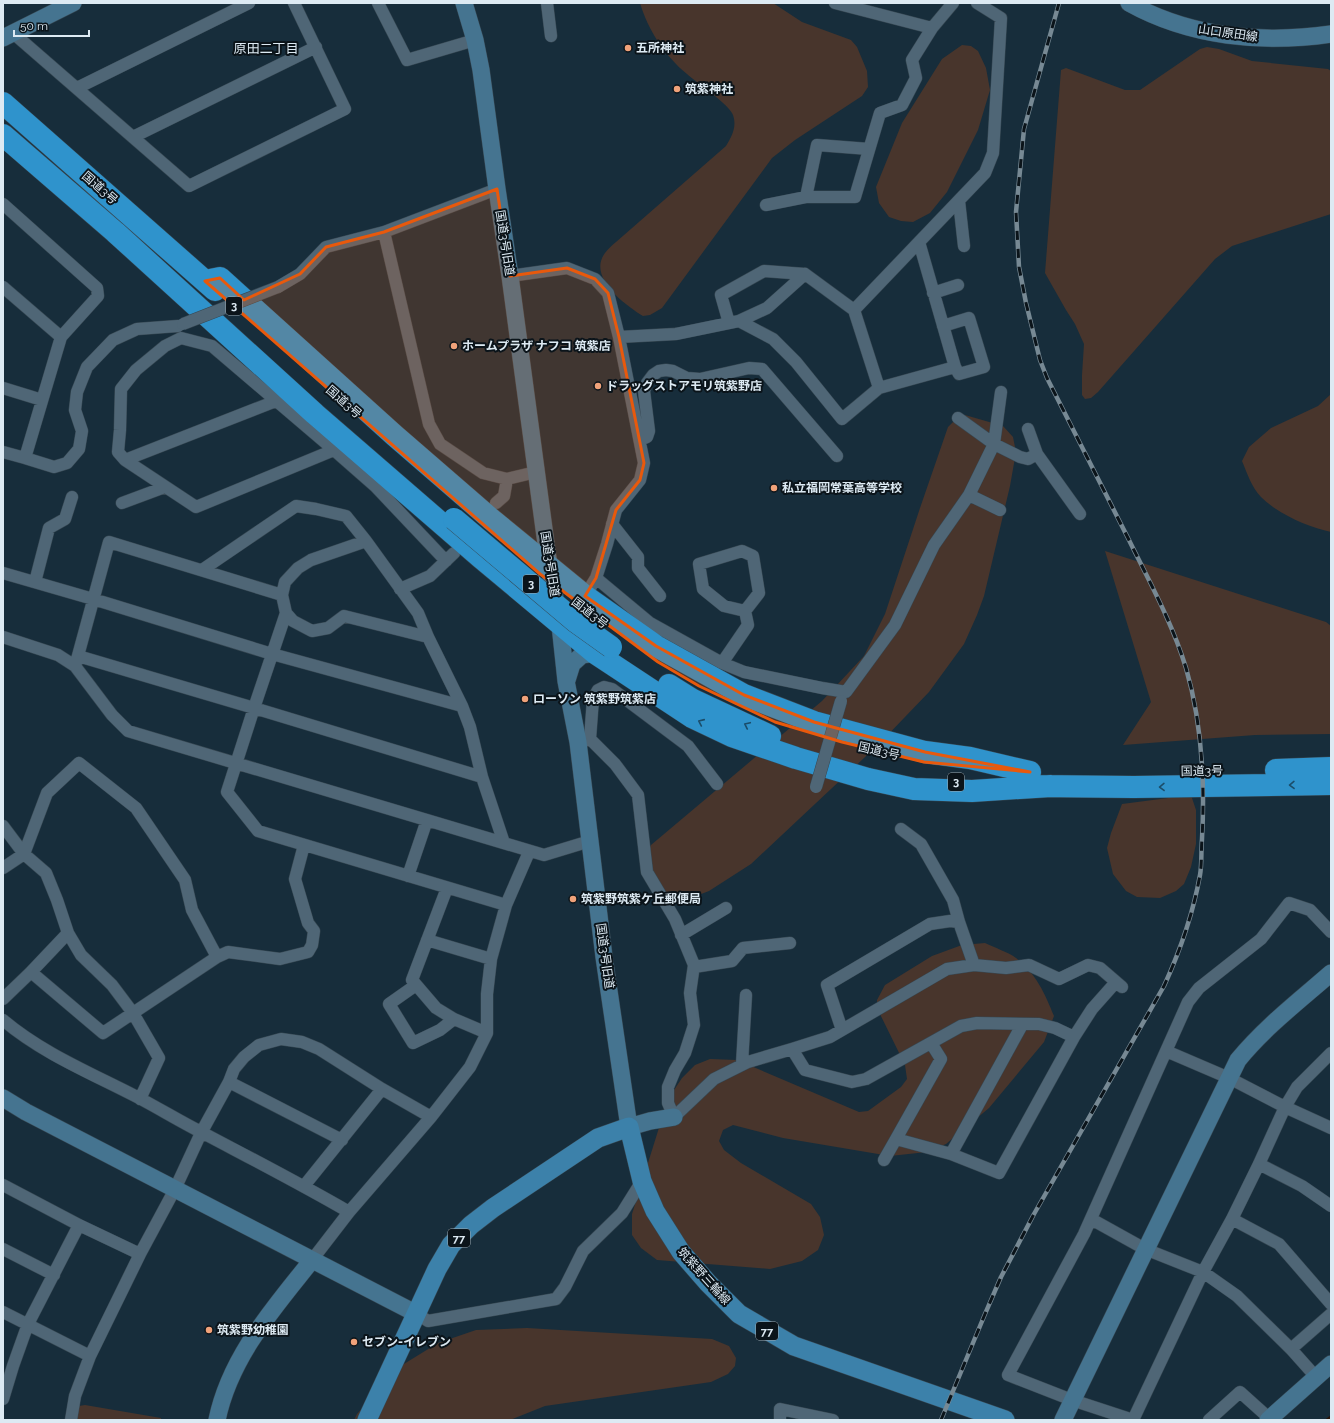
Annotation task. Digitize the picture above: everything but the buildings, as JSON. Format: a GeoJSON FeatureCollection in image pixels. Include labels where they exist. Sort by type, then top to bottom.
{"type":"FeatureCollection","features":[{"type":"Feature","properties":{"kind":"highway","name":"国道3号"},"geometry":{"type":"LineString","coordinates":[[3,103],[195,281]]}},
{"type":"Feature","properties":{"kind":"highway","name":"国道3号"},"geometry":{"type":"LineString","coordinates":[[3,121],[195,281],[460,513],[540,574],[608,645],[651,675],[693,700],[768,735],[836,759],[926,778],[975,784],[1051,786],[1134,787],[1331,784]]}},
{"type":"Feature","properties":{"kind":"highway"},"geometry":{"type":"LineString","coordinates":[[3,135],[115,232],[212,322],[315,414],[480,558],[560,625],[608,645]]}},
{"type":"Feature","properties":{"kind":"highway"},"geometry":{"type":"LineString","coordinates":[[212,322],[195,281],[220,278],[491,519],[585,596],[656,646],[691,666],[744,694],[807,720],[925,752],[970,758],[1030,772]]}},
{"type":"Feature","properties":{"kind":"highway","name":"国道3号"},"geometry":{"type":"LineString","coordinates":[[608,645],[658,662],[699,686],[775,722],[842,742],[924,762],[1030,772],[1130,773],[1331,768]]}},
{"type":"Feature","properties":{"kind":"main road","name":"筑紫野三輪線"},"geometry":{"type":"LineString","coordinates":[[629,1127],[642,1181],[655,1211],[681,1252],[738,1314],[794,1346],[1005,1420]]}},
{"type":"Feature","properties":{"kind":"main road","name":"77"},"geometry":{"type":"LineString","coordinates":[[367,1420],[437,1268],[451,1245],[493,1208],[598,1138],[629,1127]]}},
{"type":"Feature","properties":{"kind":"street"},"geometry":{"type":"LineString","coordinates":[[73,3],[8,35],[77,88],[189,186],[345,109],[294,3]]}},
{"type":"Feature","properties":{"kind":"street"},"geometry":{"type":"LineString","coordinates":[[77,88],[249,3]]}},
{"type":"Feature","properties":{"kind":"street"},"geometry":{"type":"LineString","coordinates":[[378,3],[407,60],[475,40]]}},
{"type":"Feature","properties":{"kind":"street","name":"国道3号旧道"},"geometry":{"type":"LineString","coordinates":[[464,3],[475,40],[495,170],[549,566],[560,625],[566,681],[584,740],[590,841],[604,957],[629,1127]]}},
{"type":"Feature","properties":{"kind":"street"},"geometry":{"type":"LineString","coordinates":[[547,3],[551,36]]}},
{"type":"Feature","properties":{"kind":"street"},"geometry":{"type":"LineString","coordinates":[[835,3],[932,28]]}},
{"type":"Feature","properties":{"kind":"street"},"geometry":{"type":"LineString","coordinates":[[766,205],[806,198],[855,197],[880,113],[902,105],[916,78],[912,60],[932,28],[953,3]]}},
{"type":"Feature","properties":{"kind":"street"},"geometry":{"type":"LineString","coordinates":[[854,310],[985,173],[993,153],[1001,18],[977,3]]}},
{"type":"Feature","properties":{"kind":"street","name":"山口原田線"},"geometry":{"type":"LineString","coordinates":[[1129,3],[1177,25],[1216,34],[1257,38],[1305,38],[1331,34]]}},
{"type":"Feature","properties":{"kind":"street"},"geometry":{"type":"LineString","coordinates":[[133,137],[316,47]]}},
{"type":"Feature","properties":{"kind":"street"},"geometry":{"type":"LineString","coordinates":[[806,198],[818,145],[869,149]]}},
{"type":"Feature","properties":{"kind":"street"},"geometry":{"type":"LineString","coordinates":[[3,452],[54,467],[68,463],[79,449],[82,431],[75,410],[77,392],[87,367],[113,340],[137,329],[180,325],[278,287],[300,274],[326,247],[384,232],[497,189]]}},
{"type":"Feature","properties":{"kind":"street"},"geometry":{"type":"LineString","coordinates":[[959,201],[964,246]]}},
{"type":"Feature","properties":{"kind":"street"},"geometry":{"type":"LineString","coordinates":[[3,204],[97,288],[98,296],[61,337],[25,458]]}},
{"type":"Feature","properties":{"kind":"street"},"geometry":{"type":"LineString","coordinates":[[384,232],[429,424],[440,444],[483,473],[507,479],[536,472]]}},
{"type":"Feature","properties":{"kind":"street"},"geometry":{"type":"LineString","coordinates":[[919,242],[933,292],[955,367],[959,374],[984,367],[969,318],[943,326]]}},
{"type":"Feature","properties":{"kind":"street"},"geometry":{"type":"LineString","coordinates":[[510,276],[567,268],[595,278],[608,293],[619,337],[644,463],[640,480],[616,510],[596,578],[585,596]]}},
{"type":"Feature","properties":{"kind":"street"},"geometry":{"type":"LineString","coordinates":[[879,388],[854,310],[805,274],[764,270],[721,295],[734,322],[773,339],[796,362],[842,419],[879,388],[955,367]]}},
{"type":"Feature","properties":{"kind":"street"},"geometry":{"type":"LineString","coordinates":[[619,337],[676,334],[734,322],[767,308],[805,274]]}},
{"type":"Feature","properties":{"kind":"street"},"geometry":{"type":"LineString","coordinates":[[933,292],[958,285]]}},
{"type":"Feature","properties":{"kind":"street"},"geometry":{"type":"LineString","coordinates":[[3,287],[61,337]]}},
{"type":"Feature","properties":{"kind":"street"},"geometry":{"type":"LineString","coordinates":[[180,325],[181,338]]}},
{"type":"Feature","properties":{"kind":"street"},"geometry":{"type":"LineString","coordinates":[[334,450],[196,508],[124,460],[118,452],[121,389],[136,370],[165,346],[181,338],[212,346],[334,450],[375,486],[450,557],[430,576],[400,588]]}},
{"type":"Feature","properties":{"kind":"street"},"geometry":{"type":"LineString","coordinates":[[640,440],[647,437],[649,431],[644,391],[647,383],[653,375],[659,371],[673,371],[687,378],[700,379],[749,368],[762,369],[837,456]]}},
{"type":"Feature","properties":{"kind":"street"},"geometry":{"type":"LineString","coordinates":[[3,388],[42,400]]}},
{"type":"Feature","properties":{"kind":"street"},"geometry":{"type":"LineString","coordinates":[[816,787],[844,697],[895,625],[934,545],[969,495],[994,444],[1001,392]]}},
{"type":"Feature","properties":{"kind":"street"},"geometry":{"type":"LineString","coordinates":[[124,460],[276,401]]}},
{"type":"Feature","properties":{"kind":"street"},"geometry":{"type":"LineString","coordinates":[[958,418],[994,444],[1020,457],[1028,459],[1037,454]]}},
{"type":"Feature","properties":{"kind":"street"},"geometry":{"type":"LineString","coordinates":[[1028,429],[1037,454],[1080,514]]}},
{"type":"Feature","properties":{"kind":"street"},"geometry":{"type":"LineString","coordinates":[[496,504],[504,496],[507,479]]}},
{"type":"Feature","properties":{"kind":"street"},"geometry":{"type":"LineString","coordinates":[[122,503],[165,487]]}},
{"type":"Feature","properties":{"kind":"street"},"geometry":{"type":"LineString","coordinates":[[969,495],[1000,510]]}},
{"type":"Feature","properties":{"kind":"street"},"geometry":{"type":"LineString","coordinates":[[35,582],[49,528],[65,519],[72,497]]}},
{"type":"Feature","properties":{"kind":"street"},"geometry":{"type":"LineString","coordinates":[[202,570],[296,506],[346,516],[418,613],[428,637],[462,706],[470,727],[482,777],[504,842]]}},
{"type":"Feature","properties":{"kind":"street"},"geometry":{"type":"LineString","coordinates":[[612,524],[638,557],[638,568],[660,596]]}},
{"type":"Feature","properties":{"kind":"street"},"geometry":{"type":"LineString","coordinates":[[366,541],[311,560],[298,568],[285,582],[282,595],[286,612],[293,620],[312,630],[328,628],[344,616],[428,637]]}},
{"type":"Feature","properties":{"kind":"street"},"geometry":{"type":"LineString","coordinates":[[282,595],[109,542],[76,661],[112,715],[128,731],[504,842],[529,852],[544,855],[590,841]]}},
{"type":"Feature","properties":{"kind":"street"},"geometry":{"type":"LineString","coordinates":[[742,551],[753,556],[759,593],[744,611],[724,606],[703,589],[699,564],[742,551]]}},
{"type":"Feature","properties":{"kind":"street"},"geometry":{"type":"LineString","coordinates":[[3,573],[93,598],[272,654],[462,706]]}},
{"type":"Feature","properties":{"kind":"street"},"geometry":{"type":"LineString","coordinates":[[596,578],[650,623],[722,663],[744,672],[822,688],[844,697]]}},
{"type":"Feature","properties":{"kind":"street"},"geometry":{"type":"LineString","coordinates":[[722,663],[748,625],[744,611]]}},
{"type":"Feature","properties":{"kind":"street"},"geometry":{"type":"LineString","coordinates":[[286,612],[227,792],[258,831],[506,905]]}},
{"type":"Feature","properties":{"kind":"street"},"geometry":{"type":"LineString","coordinates":[[3,637],[76,661],[254,708],[482,777]]}},
{"type":"Feature","properties":{"kind":"street"},"geometry":{"type":"LineString","coordinates":[[566,681],[572,664],[582,655],[608,645]]}},
{"type":"Feature","properties":{"kind":"street"},"geometry":{"type":"LineString","coordinates":[[674,1117],[668,1103],[668,1087],[675,1070],[685,1053],[694,1025],[690,993],[694,964],[675,919],[647,872],[638,795],[615,764],[584,740],[593,698],[598,690],[604,687],[612,689],[688,746],[718,784]]}},
{"type":"Feature","properties":{"kind":"street"},"geometry":{"type":"LineString","coordinates":[[3,868],[24,854],[47,792],[79,763],[136,808],[185,880],[192,910],[217,958]]}},
{"type":"Feature","properties":{"kind":"street"},"geometry":{"type":"LineString","coordinates":[[408,876],[427,820]]}},
{"type":"Feature","properties":{"kind":"street"},"geometry":{"type":"LineString","coordinates":[[3,826],[24,854],[46,873],[68,933],[81,955],[112,985],[133,1013],[159,1058],[140,1099]]}},
{"type":"Feature","properties":{"kind":"street"},"geometry":{"type":"LineString","coordinates":[[901,828],[920,844],[953,900],[974,965]]}},
{"type":"Feature","properties":{"kind":"street"},"geometry":{"type":"LineString","coordinates":[[31,972],[103,1033],[228,952],[280,958],[308,952],[312,945],[314,931],[308,923],[295,879],[304,845]]}},
{"type":"Feature","properties":{"kind":"street"},"geometry":{"type":"LineString","coordinates":[[217,1420],[219,1410],[235,1366],[258,1329],[349,1212],[431,1117],[470,1067],[487,1034],[487,994],[491,959],[506,905],[529,852]]}},
{"type":"Feature","properties":{"kind":"street"},"geometry":{"type":"LineString","coordinates":[[447,888],[412,980],[436,1008],[454,1019],[487,1034]]}},
{"type":"Feature","properties":{"kind":"street"},"geometry":{"type":"LineString","coordinates":[[1331,932],[1310,910],[1289,903],[1261,939],[1199,988],[1188,1002],[1091,1219],[1008,1375],[1072,1400],[1133,1420],[1203,1272],[1232,1219],[1285,1107],[1297,1087],[1331,1053]]}},
{"type":"Feature","properties":{"kind":"street"},"geometry":{"type":"LineString","coordinates":[[681,935],[726,908]]}},
{"type":"Feature","properties":{"kind":"street"},"geometry":{"type":"LineString","coordinates":[[842,1030],[826,985],[930,924],[950,921],[960,922]]}},
{"type":"Feature","properties":{"kind":"street"},"geometry":{"type":"LineString","coordinates":[[3,999],[68,933]]}},
{"type":"Feature","properties":{"kind":"street"},"geometry":{"type":"LineString","coordinates":[[427,940],[491,959]]}},
{"type":"Feature","properties":{"kind":"street"},"geometry":{"type":"LineString","coordinates":[[694,967],[732,961],[743,948],[790,943]]}},
{"type":"Feature","properties":{"kind":"street"},"geometry":{"type":"LineString","coordinates":[[629,1127],[650,1121],[674,1117],[714,1079],[742,1064],[830,1037],[947,969],[974,965],[1006,968],[1029,965],[1059,979],[1088,965],[1100,968],[1119,985],[1092,1009],[1074,1037],[999,1173],[951,1154],[896,1139]]}},
{"type":"Feature","properties":{"kind":"street"},"geometry":{"type":"LineString","coordinates":[[1063,1420],[1238,1060],[1254,1041],[1287,1010],[1331,973]]}},
{"type":"Feature","properties":{"kind":"street"},"geometry":{"type":"LineString","coordinates":[[416,985],[389,1004],[413,1043],[440,1030],[454,1019]]}},
{"type":"Feature","properties":{"kind":"street"},"geometry":{"type":"LineString","coordinates":[[742,1064],[746,995]]}},
{"type":"Feature","properties":{"kind":"street"},"geometry":{"type":"LineString","coordinates":[[3,1020],[18,1033],[60,1058],[304,1186],[349,1212]]}},
{"type":"Feature","properties":{"kind":"street"},"geometry":{"type":"LineString","coordinates":[[792,1049],[805,1070],[852,1082],[866,1079],[961,1026],[977,1023],[1022,1025],[1039,1024],[1074,1037]]}},
{"type":"Feature","properties":{"kind":"street"},"geometry":{"type":"LineString","coordinates":[[951,1154],[1022,1025]]}},
{"type":"Feature","properties":{"kind":"street"},"geometry":{"type":"LineString","coordinates":[[71,1420],[75,1396],[90,1356],[140,1254],[175,1189],[229,1082],[234,1069],[244,1057],[259,1045],[280,1040],[302,1042],[319,1049],[382,1090],[431,1117]]}},
{"type":"Feature","properties":{"kind":"street"},"geometry":{"type":"LineString","coordinates":[[884,1160],[941,1059],[931,1042]]}},
{"type":"Feature","properties":{"kind":"street"},"geometry":{"type":"LineString","coordinates":[[1166,1051],[1229,1078],[1285,1107],[1331,1128]]}},
{"type":"Feature","properties":{"kind":"street"},"geometry":{"type":"LineString","coordinates":[[229,1082],[342,1140]]}},
{"type":"Feature","properties":{"kind":"street"},"geometry":{"type":"LineString","coordinates":[[304,1186],[382,1090]]}},
{"type":"Feature","properties":{"kind":"street"},"geometry":{"type":"LineString","coordinates":[[3,1098],[26,1112],[428,1321],[556,1299],[565,1287],[583,1251],[622,1213],[642,1181]]}},
{"type":"Feature","properties":{"kind":"street"},"geometry":{"type":"LineString","coordinates":[[1259,1164],[1302,1186],[1331,1206]]}},
{"type":"Feature","properties":{"kind":"street"},"geometry":{"type":"LineString","coordinates":[[3,1185],[79,1225],[140,1254]]}},
{"type":"Feature","properties":{"kind":"street"},"geometry":{"type":"LineString","coordinates":[[1091,1219],[1145,1249],[1203,1272],[1237,1296],[1291,1349],[1316,1377]]}},
{"type":"Feature","properties":{"kind":"street"},"geometry":{"type":"LineString","coordinates":[[1232,1219],[1279,1244],[1331,1304]]}},
{"type":"Feature","properties":{"kind":"street"},"geometry":{"type":"LineString","coordinates":[[3,1400],[12,1366],[28,1324],[79,1225]]}},
{"type":"Feature","properties":{"kind":"street"},"geometry":{"type":"LineString","coordinates":[[3,1249],[54,1275]]}},
{"type":"Feature","properties":{"kind":"street"},"geometry":{"type":"LineString","coordinates":[[3,1312],[90,1356]]}},
{"type":"Feature","properties":{"kind":"street"},"geometry":{"type":"LineString","coordinates":[[1291,1349],[1331,1314]]}},
{"type":"Feature","properties":{"kind":"street"},"geometry":{"type":"LineString","coordinates":[[1209,1420],[1240,1392],[1268,1419],[1331,1364]]}},
{"type":"Feature","properties":{"kind":"street"},"geometry":{"type":"LineString","coordinates":[[780,1420],[780,1409],[833,1420]]}},
{"type":"Feature","properties":{"kind":"highlighted area"},"geometry":{"type":"Polygon","coordinates":[[[497,189],[510,276],[567,268],[595,279],[608,293],[619,337],[644,463],[640,480],[616,510],[596,578],[585,596],[656,646],[744,695],[814,722],[925,752],[1030,772],[924,762],[842,742],[775,722],[699,686],[658,662],[540,574],[205,281],[220,278],[244,300],[300,274],[326,247],[384,232],[497,189]]]}},
{"type":"Feature","properties":{"kind":"shaded area"},"geometry":{"type":"Polygon","coordinates":[[[640,3],[773,3],[802,22],[851,40],[857,47],[867,71],[868,87],[862,96],[795,140],[772,158],[662,308],[650,315],[643,316],[618,298],[604,281],[601,271],[601,262],[605,253],[613,244],[726,146],[732,135],[734,119],[731,111],[726,106],[691,78],[665,51],[653,33],[643,13],[640,3]]]}},
{"type":"Feature","properties":{"kind":"shaded area"},"geometry":{"type":"Polygon","coordinates":[[[962,45],[971,46],[978,51],[986,68],[990,90],[978,130],[947,192],[930,213],[913,222],[901,221],[889,217],[879,203],[876,187],[902,123],[942,59],[962,45]]]}},
{"type":"Feature","properties":{"kind":"shaded area"},"geometry":{"type":"Polygon","coordinates":[[[1207,47],[1219,49],[1252,61],[1328,69],[1331,71],[1331,214],[1232,246],[1215,259],[1098,392],[1091,398],[1085,399],[1082,395],[1084,344],[1075,324],[1045,273],[1061,70],[1066,68],[1125,90],[1140,90],[1200,49],[1207,47]]]}},
{"type":"Feature","properties":{"kind":"shaded area"},"geometry":{"type":"Polygon","coordinates":[[[1331,394],[1331,532],[1313,527],[1294,519],[1268,503],[1255,489],[1242,461],[1249,447],[1271,428],[1318,406],[1331,394]]]}},
{"type":"Feature","properties":{"kind":"shaded area"},"geometry":{"type":"Polygon","coordinates":[[[965,415],[1003,426],[1013,437],[1016,452],[1010,486],[984,596],[964,644],[929,692],[880,743],[751,864],[709,891],[683,901],[664,900],[642,859],[651,845],[822,701],[864,656],[885,614],[948,427],[955,420],[965,415]]]}},
{"type":"Feature","properties":{"kind":"shaded area"},"geometry":{"type":"Polygon","coordinates":[[[1105,551],[1326,622],[1331,626],[1331,734],[1255,735],[1123,745],[1151,702],[1105,551]]]}},
{"type":"Feature","properties":{"kind":"shaded area"},"geometry":{"type":"Polygon","coordinates":[[[1191,795],[1196,810],[1196,844],[1191,867],[1184,884],[1176,891],[1160,898],[1137,897],[1126,891],[1113,874],[1107,848],[1122,804],[1191,795]]]}},
{"type":"Feature","properties":{"kind":"shaded area"},"geometry":{"type":"Polygon","coordinates":[[[985,943],[1013,956],[1029,970],[1039,984],[1054,1016],[1044,1042],[989,1108],[946,1144],[927,1152],[890,1156],[783,1138],[733,1125],[723,1130],[719,1141],[724,1150],[741,1163],[811,1204],[820,1217],[824,1235],[818,1250],[802,1261],[770,1269],[657,1260],[641,1248],[632,1235],[632,1214],[668,1099],[682,1078],[695,1065],[710,1059],[737,1060],[859,1112],[868,1111],[901,1087],[907,1079],[905,1065],[877,1008],[877,1000],[885,985],[932,956],[962,945],[985,943]]]}},
{"type":"Feature","properties":{"kind":"shaded area"},"geometry":{"type":"Polygon","coordinates":[[[527,1328],[712,1339],[729,1346],[736,1358],[735,1366],[728,1374],[711,1382],[545,1406],[510,1420],[354,1420],[357,1414],[399,1367],[438,1343],[476,1330],[527,1328]]]}},
{"type":"Feature","properties":{"kind":"shaded area"},"geometry":{"type":"Polygon","coordinates":[[[85,1405],[161,1418],[161,1420],[76,1420],[79,1406],[85,1405]]]}},
{"type":"Feature","properties":{"kind":"waterway"},"geometry":{"type":"LineString","coordinates":[[1327,1420],[1331,1417]]}},
{"type":"Feature","properties":{"kind":"railway"},"geometry":{"type":"LineString","coordinates":[[941,1420],[1001,1277],[1034,1214],[1164,986],[1181,946],[1190,918],[1201,866],[1203,818],[1201,753],[1196,710],[1186,668],[1174,634],[1160,602],[1047,378],[1040,360],[1019,267],[1016,212],[1024,129],[1059,3]]}},
{"type":"Feature","properties":{"kind":"place","name":"五所神社"},"geometry":{"type":"Point","coordinates":[628,48]}},
{"type":"Feature","properties":{"kind":"place","name":"筑紫神社"},"geometry":{"type":"Point","coordinates":[677,89]}},
{"type":"Feature","properties":{"kind":"place","name":"ホームプラザ ナフコ 筑紫店"},"geometry":{"type":"Point","coordinates":[454,346]}},
{"type":"Feature","properties":{"kind":"place","name":"ドラッグストアモリ筑紫野店"},"geometry":{"type":"Point","coordinates":[598,386]}},
{"type":"Feature","properties":{"kind":"place","name":"私立福岡常葉高等学校"},"geometry":{"type":"Point","coordinates":[774,488]}},
{"type":"Feature","properties":{"kind":"place","name":"ローソン 筑紫野筑紫店"},"geometry":{"type":"Point","coordinates":[525,699]}},
{"type":"Feature","properties":{"kind":"place","name":"筑紫野筑紫ケ丘郵便局"},"geometry":{"type":"Point","coordinates":[573,899]}},
{"type":"Feature","properties":{"kind":"place","name":"筑紫野幼稚園"},"geometry":{"type":"Point","coordinates":[209,1330]}},
{"type":"Feature","properties":{"kind":"place","name":"セブン-イレブン"},"geometry":{"type":"Point","coordinates":[354,1342]}},
{"type":"Feature","properties":{"kind":"district","name":"原田二丁目"},"geometry":{"type":"Point","coordinates":[266,48]}}]}
